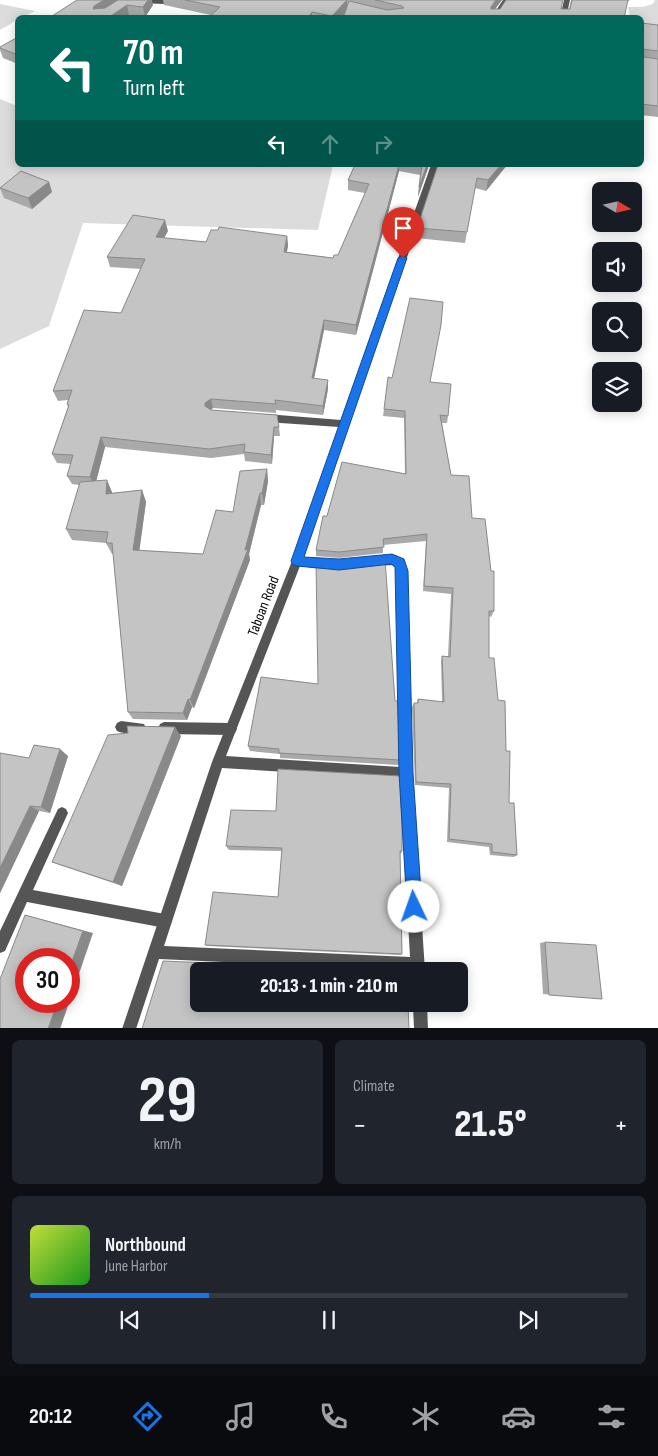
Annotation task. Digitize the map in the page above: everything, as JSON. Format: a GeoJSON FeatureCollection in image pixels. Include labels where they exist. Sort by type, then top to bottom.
{"type":"FeatureCollection","features":[{"type":"Feature","properties":{"kind":"street"},"geometry":{"type":"LineString","coordinates":[[131,0],[164,2],[173,0]]}},
{"type":"Feature","properties":{"kind":"street"},"geometry":{"type":"LineString","coordinates":[[496,15],[506,0]]}},
{"type":"Feature","properties":{"kind":"street"},"geometry":{"type":"LineString","coordinates":[[564,15],[567,0]]}},
{"type":"Feature","properties":{"kind":"street","name":"Taboan Road"},"geometry":{"type":"LineString","coordinates":[[129,1028],[218,762],[297,561],[434,167]]}},
{"type":"Feature","properties":{"kind":"street"},"geometry":{"type":"LineString","coordinates":[[260,418],[345,424]]}},
{"type":"Feature","properties":{"kind":"street"},"geometry":{"type":"LineString","coordinates":[[356,563],[392,559],[400,563],[402,571],[406,773],[418,962]]}},
{"type":"Feature","properties":{"kind":"street"},"geometry":{"type":"LineString","coordinates":[[297,561],[339,564]]}},
{"type":"Feature","properties":{"kind":"street"},"geometry":{"type":"LineString","coordinates":[[121,728],[231,729]]}},
{"type":"Feature","properties":{"kind":"street"},"geometry":{"type":"LineString","coordinates":[[218,762],[406,773]]}},
{"type":"Feature","properties":{"kind":"street"},"geometry":{"type":"LineString","coordinates":[[0,946],[62,813]]}},
{"type":"Feature","properties":{"kind":"street"},"geometry":{"type":"LineString","coordinates":[[24,895],[165,920]]}},
{"type":"Feature","properties":{"kind":"street"},"geometry":{"type":"LineString","coordinates":[[154,952],[319,962]]}},
{"type":"Feature","properties":{"kind":"street"},"geometry":{"type":"LineString","coordinates":[[420,1012],[421,1028]]}},
{"type":"Feature","properties":{"kind":"shaded area"},"geometry":{"type":"Polygon","coordinates":[[[655,0],[658,0],[658,30],[644,28],[644,15],[630,15],[628,7],[642,7],[653,4],[655,0]]]}},
{"type":"Feature","properties":{"kind":"shaded area"},"geometry":{"type":"Polygon","coordinates":[[[0,4],[35,11],[27,15],[15,15],[15,21],[0,30],[0,4]]]}},
{"type":"Feature","properties":{"kind":"shaded area"},"geometry":{"type":"Polygon","coordinates":[[[0,99],[15,105],[15,167],[333,167],[318,230],[83,223],[49,326],[0,349],[0,99]]]}},
{"type":"Feature","properties":{"kind":"building"},"geometry":{"type":"Polygon","coordinates":[[[77,0],[104,0],[94,6],[93,9],[105,8],[118,0],[148,0],[143,7],[127,5],[112,15],[54,15],[77,0]]]}},
{"type":"Feature","properties":{"kind":"building"},"geometry":{"type":"Polygon","coordinates":[[[185,0],[347,0],[333,15],[312,12],[310,15],[211,15],[220,7],[185,0]]]}},
{"type":"Feature","properties":{"kind":"building"},"geometry":{"type":"Polygon","coordinates":[[[375,0],[496,0],[491,9],[500,9],[506,0],[563,0],[561,9],[570,9],[572,0],[628,0],[625,15],[344,15],[349,1],[387,10],[404,8],[375,0]]]}},
{"type":"Feature","properties":{"kind":"building"},"geometry":{"type":"Polygon","coordinates":[[[644,23],[658,25],[658,51],[644,49],[644,23]]]}},
{"type":"Feature","properties":{"kind":"building"},"geometry":{"type":"Polygon","coordinates":[[[15,39],[15,54],[0,47],[15,39]]]}},
{"type":"Feature","properties":{"kind":"building"},"geometry":{"type":"Polygon","coordinates":[[[644,57],[658,59],[658,106],[644,104],[644,57]]]}},
{"type":"Feature","properties":{"kind":"building"},"geometry":{"type":"Polygon","coordinates":[[[354,167],[398,167],[356,325],[324,320],[312,378],[328,380],[323,406],[275,400],[276,404],[211,399],[205,403],[205,406],[211,410],[277,415],[279,427],[274,427],[271,455],[244,452],[245,444],[209,449],[101,437],[90,477],[67,476],[73,455],[52,454],[69,405],[67,404],[72,390],[53,391],[84,310],[121,313],[145,259],[107,257],[133,215],[165,220],[156,237],[206,242],[211,230],[218,230],[219,227],[287,236],[284,252],[333,258],[334,255],[338,255],[369,184],[348,180],[354,167]]]}},
{"type":"Feature","properties":{"kind":"building"},"geometry":{"type":"Polygon","coordinates":[[[422,167],[426,167],[419,187],[422,167]]]}},
{"type":"Feature","properties":{"kind":"building"},"geometry":{"type":"Polygon","coordinates":[[[437,167],[499,167],[488,180],[477,178],[467,232],[417,228],[437,167]]]}},
{"type":"Feature","properties":{"kind":"building"},"geometry":{"type":"Polygon","coordinates":[[[21,171],[49,182],[28,198],[0,188],[21,171]]]}},
{"type":"Feature","properties":{"kind":"building"},"geometry":{"type":"Polygon","coordinates":[[[410,298],[443,302],[441,325],[430,382],[451,384],[448,416],[440,415],[451,475],[469,476],[472,518],[485,519],[491,571],[494,571],[494,611],[489,611],[489,658],[494,658],[498,700],[505,701],[506,751],[510,751],[509,803],[514,803],[517,855],[492,852],[492,844],[449,839],[451,784],[416,782],[414,703],[418,703],[418,699],[444,702],[442,656],[450,657],[453,588],[424,586],[427,534],[383,539],[384,547],[339,552],[316,550],[323,516],[327,516],[342,462],[406,474],[405,411],[384,409],[388,377],[392,378],[410,298]]]}},
{"type":"Feature","properties":{"kind":"building"},"geometry":{"type":"Polygon","coordinates":[[[267,469],[245,550],[248,549],[190,700],[188,699],[183,713],[128,712],[112,543],[106,543],[108,532],[66,529],[80,482],[107,480],[106,494],[142,490],[133,550],[203,554],[216,510],[233,512],[240,471],[267,469]]]}},
{"type":"Feature","properties":{"kind":"building"},"geometry":{"type":"Polygon","coordinates":[[[385,559],[395,701],[399,701],[400,760],[279,753],[279,749],[248,746],[261,677],[318,684],[316,562],[339,564],[385,559]]]}},
{"type":"Feature","properties":{"kind":"building"},"geometry":{"type":"Polygon","coordinates":[[[127,726],[175,727],[113,882],[52,862],[108,735],[128,733],[127,726]]]}},
{"type":"Feature","properties":{"kind":"building"},"geometry":{"type":"Polygon","coordinates":[[[34,745],[60,749],[41,807],[30,806],[0,868],[0,753],[29,758],[34,745]]]}},
{"type":"Feature","properties":{"kind":"building"},"geometry":{"type":"Polygon","coordinates":[[[278,769],[400,776],[402,954],[205,945],[213,892],[278,897],[282,848],[226,846],[231,810],[276,811],[278,769]]]}},
{"type":"Feature","properties":{"kind":"building"},"geometry":{"type":"Polygon","coordinates":[[[25,915],[83,931],[77,948],[15,948],[15,1013],[54,1013],[48,1028],[0,1028],[0,979],[25,915]]]}},
{"type":"Feature","properties":{"kind":"building"},"geometry":{"type":"Polygon","coordinates":[[[545,942],[596,945],[602,999],[549,995],[545,942]]]}},
{"type":"Feature","properties":{"kind":"building"},"geometry":{"type":"Polygon","coordinates":[[[163,961],[190,962],[190,1012],[408,1012],[409,1028],[142,1028],[163,961]]]}},
{"type":"Feature","properties":{"kind":"route"},"geometry":{"type":"LineString","coordinates":[[403,258],[297,561],[325,565],[392,559],[400,563],[402,571],[406,773],[414,907]]}}]}
